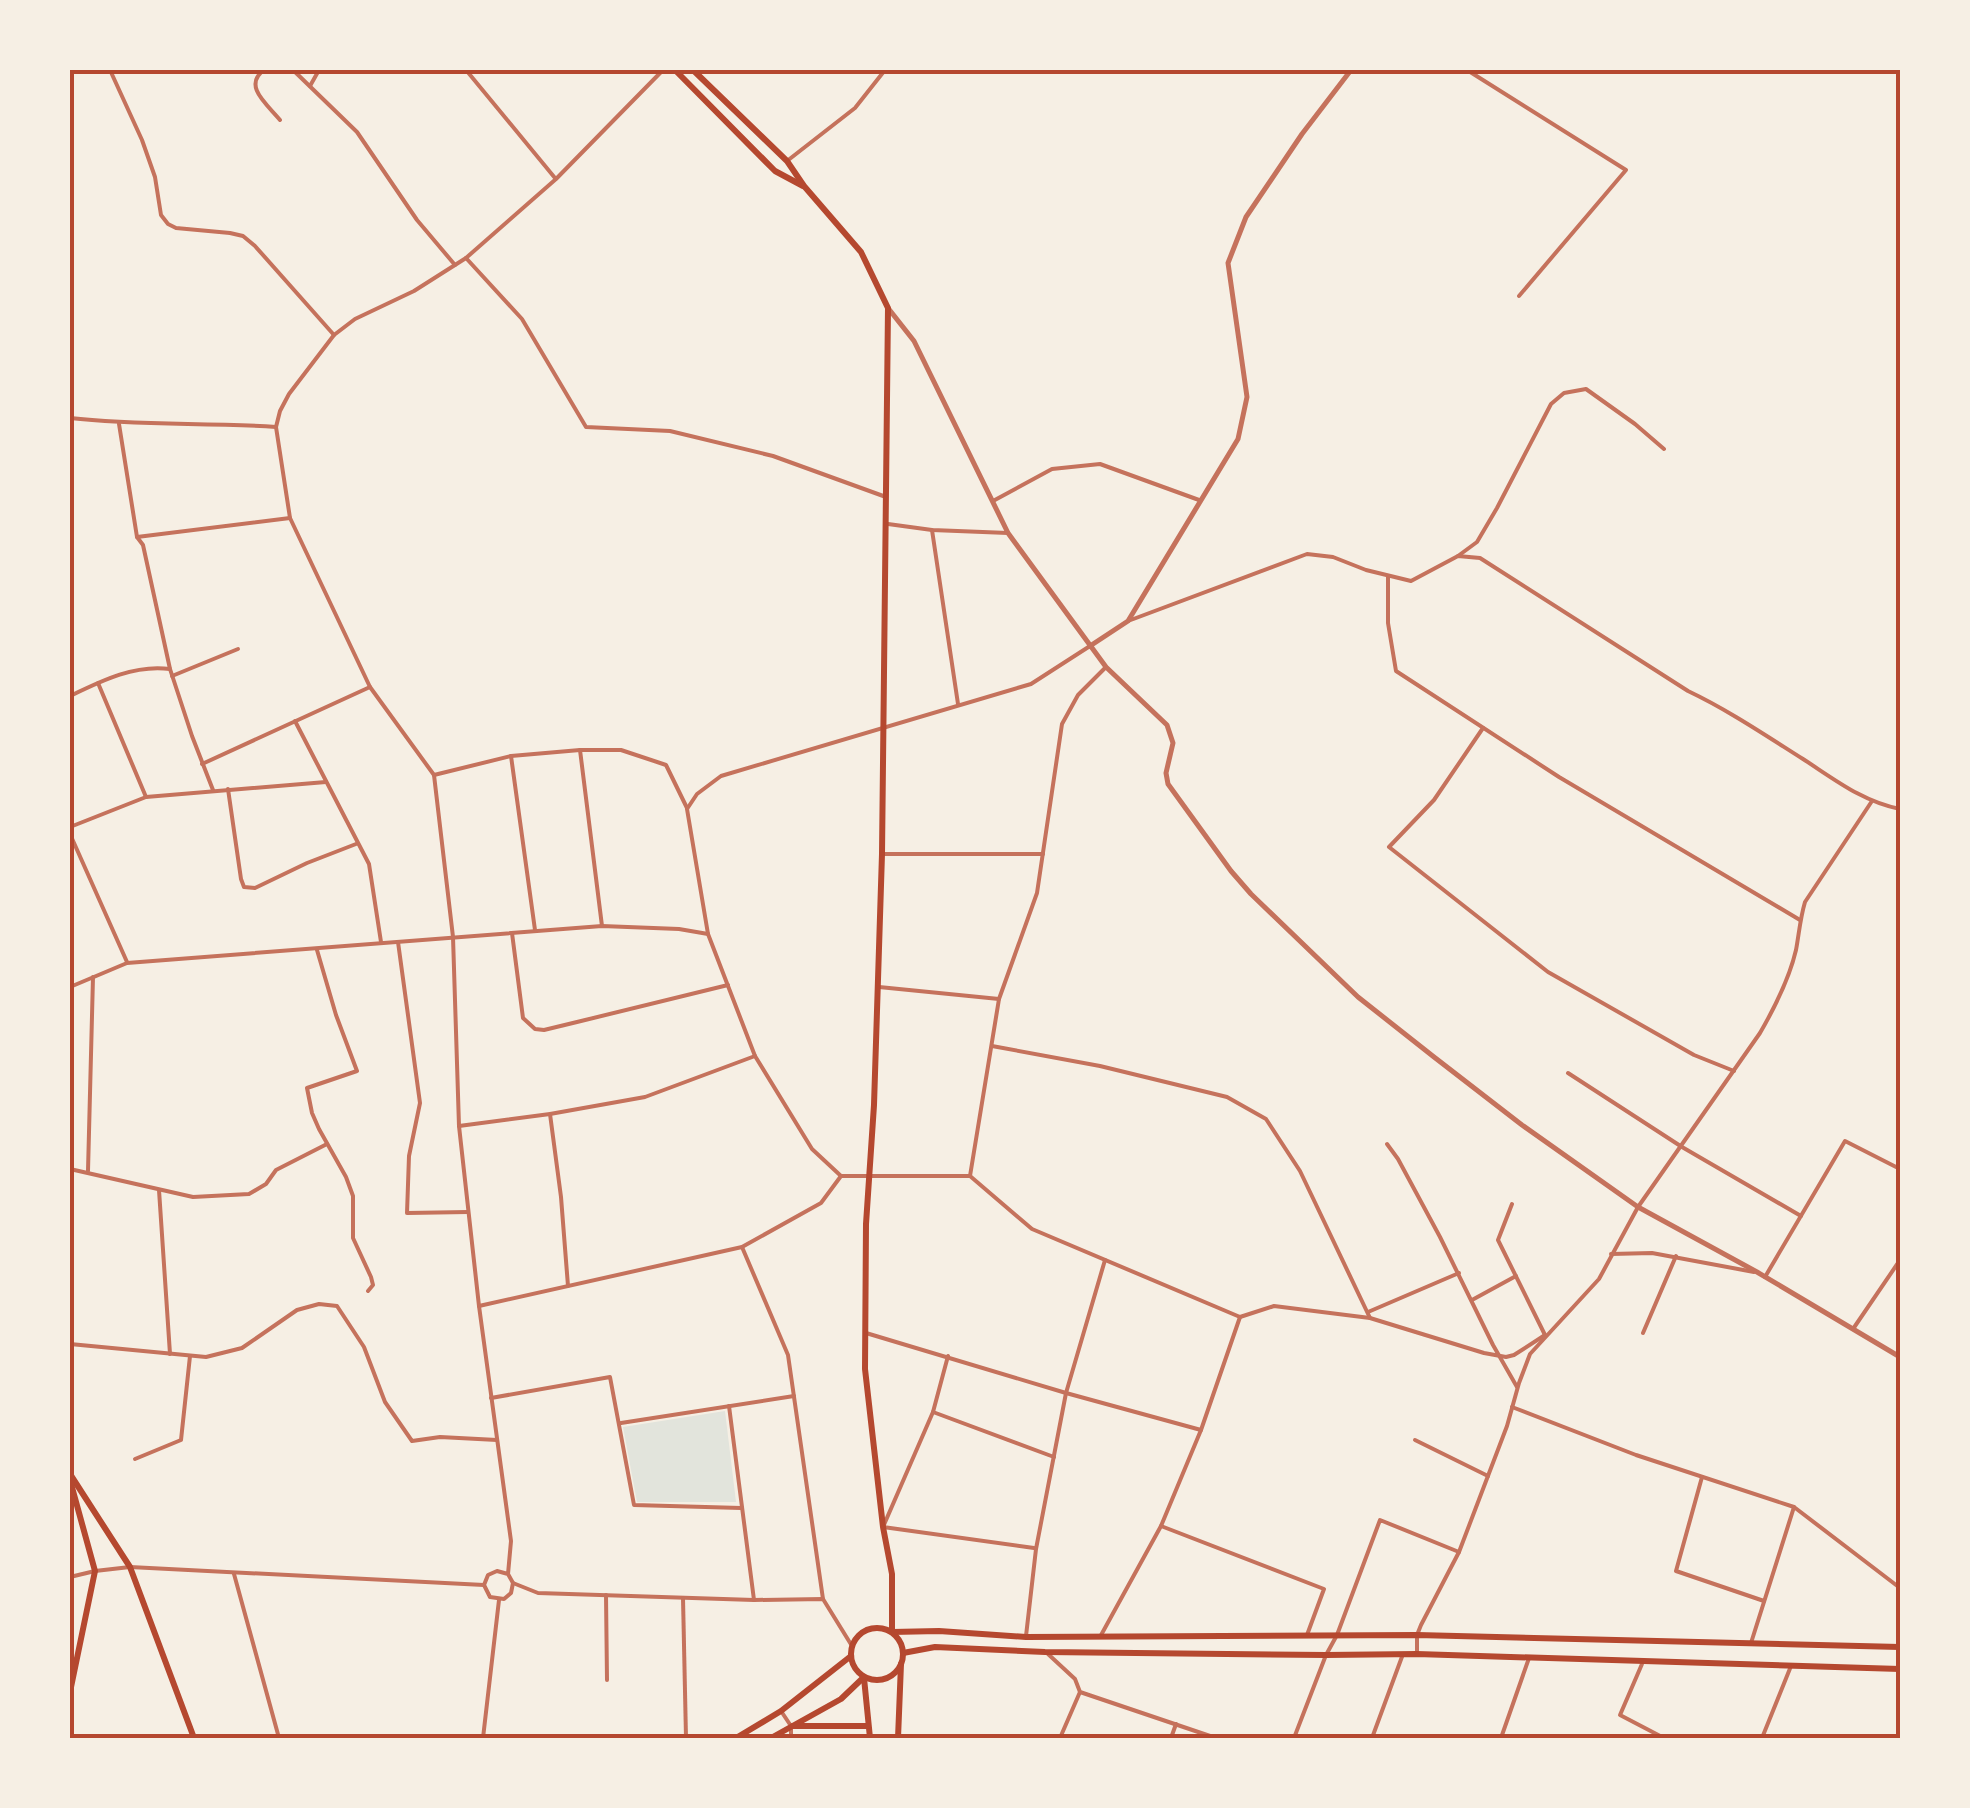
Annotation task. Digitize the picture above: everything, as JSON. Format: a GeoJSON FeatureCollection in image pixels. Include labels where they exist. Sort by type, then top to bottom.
{"type":"FeatureCollection","features":[{"type":"Feature","properties":{"kind":"main road"},"geometry":{"type":"LineString","coordinates":[[675,70],[775,171],[804,186]]}},
{"type":"Feature","properties":{"kind":"main road"},"geometry":{"type":"LineString","coordinates":[[693,70],[787,161],[861,252],[888,308],[882,854],[866,1224],[865,1369],[892,1574],[892,1632],[902,1652],[898,1738]]}},
{"type":"Feature","properties":{"kind":"main road"},"geometry":{"type":"LineString","coordinates":[[70,1477],[130,1566],[194,1738]]}},
{"type":"Feature","properties":{"kind":"main road"},"geometry":{"type":"LineString","coordinates":[[70,1477],[95,1571],[70,1692]]}},
{"type":"Feature","properties":{"kind":"main road"},"geometry":{"type":"LineString","coordinates":[[870,1738],[864,1677],[851,1656],[858,1636],[874,1628],[1026,1637],[1418,1635],[1900,1647]]}},
{"type":"Feature","properties":{"kind":"main road"},"geometry":{"type":"LineString","coordinates":[[902,1652],[935,1648],[1326,1656],[1417,1654],[1900,1670]]}},
{"type":"Feature","properties":{"kind":"main road"},"geometry":{"type":"LineString","coordinates":[[736,1738],[782,1712],[851,1656]]}},
{"type":"Feature","properties":{"kind":"main road"},"geometry":{"type":"LineString","coordinates":[[864,1677],[888,1678],[901,1663]]}},
{"type":"Feature","properties":{"kind":"main road"},"geometry":{"type":"LineString","coordinates":[[771,1738],[840,1699],[864,1677]]}},
{"type":"Feature","properties":{"kind":"main road"},"geometry":{"type":"LineString","coordinates":[[791,1726],[868,1726]]}},
{"type":"Feature","properties":{"kind":"street"},"geometry":{"type":"LineString","coordinates":[[110,70],[142,140],[160,215],[176,228],[243,236],[334,335]]}},
{"type":"Feature","properties":{"kind":"street"},"geometry":{"type":"LineString","coordinates":[[264,70],[254,83],[280,120]]}},
{"type":"Feature","properties":{"kind":"street"},"geometry":{"type":"LineString","coordinates":[[294,70],[357,132],[417,220],[455,265]]}},
{"type":"Feature","properties":{"kind":"street"},"geometry":{"type":"LineString","coordinates":[[310,86],[319,70]]}},
{"type":"Feature","properties":{"kind":"street"},"geometry":{"type":"LineString","coordinates":[[466,70],[556,179]]}},
{"type":"Feature","properties":{"kind":"street"},"geometry":{"type":"LineString","coordinates":[[484,1738],[500,1600],[512,1592],[508,1574],[511,1541],[459,1126],[453,937],[434,775],[370,687],[290,518],[276,428],[288,394],[334,335],[355,318],[414,290],[466,258],[556,179],[663,70]]}},
{"type":"Feature","properties":{"kind":"street"},"geometry":{"type":"LineString","coordinates":[[787,161],[856,108],[885,70]]}},
{"type":"Feature","properties":{"kind":"street"},"geometry":{"type":"LineString","coordinates":[[1128,621],[1238,439],[1246,397],[1228,264],[1246,217],[1351,70]]}},
{"type":"Feature","properties":{"kind":"street"},"geometry":{"type":"LineString","coordinates":[[1467,70],[1626,170],[1520,296]]}},
{"type":"Feature","properties":{"kind":"street"},"geometry":{"type":"LineString","coordinates":[[466,258],[522,319],[586,427],[670,431],[773,456],[886,498]]}},
{"type":"Feature","properties":{"kind":"street"},"geometry":{"type":"LineString","coordinates":[[888,308],[914,341],[1008,534],[1106,667],[1168,726],[1172,743],[1166,773],[1168,784],[1250,894],[1358,997],[1522,1125],[1638,1207],[1900,1357]]}},
{"type":"Feature","properties":{"kind":"street"},"geometry":{"type":"LineString","coordinates":[[687,809],[697,794],[721,776],[1031,684],[1128,621],[1308,554],[1333,557],[1410,581],[1476,542],[1551,404],[1564,393],[1586,389],[1664,448]]}},
{"type":"Feature","properties":{"kind":"street"},"geometry":{"type":"LineString","coordinates":[[70,418],[119,424],[276,428]]}},
{"type":"Feature","properties":{"kind":"street"},"geometry":{"type":"LineString","coordinates":[[119,424],[137,537],[143,545],[170,669],[213,790]]}},
{"type":"Feature","properties":{"kind":"street"},"geometry":{"type":"LineString","coordinates":[[992,501],[1052,469],[1100,464],[1199,500]]}},
{"type":"Feature","properties":{"kind":"street"},"geometry":{"type":"LineString","coordinates":[[137,537],[290,518]]}},
{"type":"Feature","properties":{"kind":"street"},"geometry":{"type":"LineString","coordinates":[[887,524],[1008,534]]}},
{"type":"Feature","properties":{"kind":"street"},"geometry":{"type":"LineString","coordinates":[[932,530],[958,705]]}},
{"type":"Feature","properties":{"kind":"street"},"geometry":{"type":"LineString","coordinates":[[1458,556],[1480,558],[1842,784],[1872,801],[1900,809]]}},
{"type":"Feature","properties":{"kind":"street"},"geometry":{"type":"LineString","coordinates":[[1388,576],[1388,623],[1396,671],[1575,786],[1800,920]]}},
{"type":"Feature","properties":{"kind":"street"},"geometry":{"type":"LineString","coordinates":[[172,676],[238,649]]}},
{"type":"Feature","properties":{"kind":"street"},"geometry":{"type":"LineString","coordinates":[[70,696],[146,667],[170,669]]}},
{"type":"Feature","properties":{"kind":"street"},"geometry":{"type":"LineString","coordinates":[[970,1176],[998,999],[1038,893],[1062,724],[1078,695],[1106,667]]}},
{"type":"Feature","properties":{"kind":"street"},"geometry":{"type":"LineString","coordinates":[[98,683],[146,798]]}},
{"type":"Feature","properties":{"kind":"street"},"geometry":{"type":"LineString","coordinates":[[202,764],[370,687]]}},
{"type":"Feature","properties":{"kind":"street"},"geometry":{"type":"LineString","coordinates":[[296,721],[369,864],[381,943]]}},
{"type":"Feature","properties":{"kind":"street"},"geometry":{"type":"LineString","coordinates":[[1484,726],[1434,800],[1389,848],[1548,972],[1694,1055],[1734,1071]]}},
{"type":"Feature","properties":{"kind":"street"},"geometry":{"type":"LineString","coordinates":[[434,775],[510,756],[580,750],[621,750],[666,766],[687,809],[708,934],[755,1056],[812,1149],[841,1176],[970,1176],[1032,1229],[1240,1317],[1274,1306],[1369,1315],[1506,1358],[1545,1335]]}},
{"type":"Feature","properties":{"kind":"street"},"geometry":{"type":"LineString","coordinates":[[580,750],[602,926]]}},
{"type":"Feature","properties":{"kind":"street"},"geometry":{"type":"LineString","coordinates":[[510,756],[535,932]]}},
{"type":"Feature","properties":{"kind":"street"},"geometry":{"type":"LineString","coordinates":[[127,963],[70,831],[146,798],[326,782]]}},
{"type":"Feature","properties":{"kind":"street"},"geometry":{"type":"LineString","coordinates":[[228,789],[241,880],[248,888],[358,843]]}},
{"type":"Feature","properties":{"kind":"street"},"geometry":{"type":"LineString","coordinates":[[1417,1654],[1418,1635],[1459,1552],[1530,1354],[1599,1279],[1638,1207],[1776,1007],[1796,950],[1805,902],[1872,801]]}},
{"type":"Feature","properties":{"kind":"street"},"geometry":{"type":"LineString","coordinates":[[882,854],[1043,854]]}},
{"type":"Feature","properties":{"kind":"street"},"geometry":{"type":"LineString","coordinates":[[70,987],[127,963],[602,926],[679,928],[708,934]]}},
{"type":"Feature","properties":{"kind":"street"},"geometry":{"type":"LineString","coordinates":[[512,933],[523,1018],[535,1029],[728,985]]}},
{"type":"Feature","properties":{"kind":"street"},"geometry":{"type":"LineString","coordinates":[[398,942],[420,1103],[409,1156],[407,1213],[468,1212]]}},
{"type":"Feature","properties":{"kind":"street"},"geometry":{"type":"LineString","coordinates":[[316,948],[357,1071],[307,1088],[312,1113],[353,1196],[353,1238],[372,1277],[368,1291]]}},
{"type":"Feature","properties":{"kind":"street"},"geometry":{"type":"LineString","coordinates":[[88,1172],[93,977]]}},
{"type":"Feature","properties":{"kind":"street"},"geometry":{"type":"LineString","coordinates":[[878,988],[998,999]]}},
{"type":"Feature","properties":{"kind":"street"},"geometry":{"type":"LineString","coordinates":[[991,1046],[1100,1066],[1227,1097],[1266,1119],[1300,1171],[1369,1315]]}},
{"type":"Feature","properties":{"kind":"street"},"geometry":{"type":"LineString","coordinates":[[459,1126],[645,1097],[755,1056]]}},
{"type":"Feature","properties":{"kind":"street"},"geometry":{"type":"LineString","coordinates":[[1568,1073],[1682,1147],[1801,1216]]}},
{"type":"Feature","properties":{"kind":"street"},"geometry":{"type":"LineString","coordinates":[[550,1114],[568,1286]]}},
{"type":"Feature","properties":{"kind":"street"},"geometry":{"type":"LineString","coordinates":[[1765,1277],[1845,1140],[1900,1170]]}},
{"type":"Feature","properties":{"kind":"street"},"geometry":{"type":"LineString","coordinates":[[70,1168],[193,1198],[249,1194],[266,1184],[276,1170],[327,1144]]}},
{"type":"Feature","properties":{"kind":"street"},"geometry":{"type":"LineString","coordinates":[[1387,1144],[1518,1386]]}},
{"type":"Feature","properties":{"kind":"street"},"geometry":{"type":"LineString","coordinates":[[479,1306],[742,1248],[820,1204],[841,1176]]}},
{"type":"Feature","properties":{"kind":"street"},"geometry":{"type":"LineString","coordinates":[[158,1190],[170,1354]]}},
{"type":"Feature","properties":{"kind":"street"},"geometry":{"type":"LineString","coordinates":[[1512,1204],[1498,1240],[1545,1335]]}},
{"type":"Feature","properties":{"kind":"street"},"geometry":{"type":"LineString","coordinates":[[742,1248],[788,1355],[823,1599],[852,1646]]}},
{"type":"Feature","properties":{"kind":"street"},"geometry":{"type":"LineString","coordinates":[[1611,1254],[1676,1256],[1757,1272]]}},
{"type":"Feature","properties":{"kind":"street"},"geometry":{"type":"LineString","coordinates":[[1643,1333],[1676,1256]]}},
{"type":"Feature","properties":{"kind":"street"},"geometry":{"type":"LineString","coordinates":[[1026,1637],[1036,1549],[1066,1393],[1105,1260]]}},
{"type":"Feature","properties":{"kind":"street"},"geometry":{"type":"LineString","coordinates":[[1853,1329],[1900,1260]]}},
{"type":"Feature","properties":{"kind":"street"},"geometry":{"type":"LineString","coordinates":[[1369,1315],[1459,1273]]}},
{"type":"Feature","properties":{"kind":"street"},"geometry":{"type":"LineString","coordinates":[[1472,1300],[1516,1276]]}},
{"type":"Feature","properties":{"kind":"street"},"geometry":{"type":"LineString","coordinates":[[70,1344],[206,1357],[242,1348],[296,1310],[319,1304],[337,1306],[364,1347],[385,1402],[412,1441],[440,1437],[497,1440]]}},
{"type":"Feature","properties":{"kind":"street"},"geometry":{"type":"LineString","coordinates":[[1100,1637],[1160,1526],[1201,1430],[1240,1317]]}},
{"type":"Feature","properties":{"kind":"street"},"geometry":{"type":"LineString","coordinates":[[866,1332],[1201,1430]]}},
{"type":"Feature","properties":{"kind":"street"},"geometry":{"type":"LineString","coordinates":[[136,1459],[180,1440],[190,1356]]}},
{"type":"Feature","properties":{"kind":"street"},"geometry":{"type":"LineString","coordinates":[[948,1356],[933,1412],[883,1528],[1036,1549]]}},
{"type":"Feature","properties":{"kind":"street"},"geometry":{"type":"LineString","coordinates":[[491,1398],[610,1377],[634,1506],[741,1508]]}},
{"type":"Feature","properties":{"kind":"street"},"geometry":{"type":"LineString","coordinates":[[619,1424],[794,1396]]}},
{"type":"Feature","properties":{"kind":"street"},"geometry":{"type":"LineString","coordinates":[[729,1406],[754,1600]]}},
{"type":"Feature","properties":{"kind":"street"},"geometry":{"type":"LineString","coordinates":[[1512,1406],[1636,1454],[1794,1506],[1900,1588]]}},
{"type":"Feature","properties":{"kind":"street"},"geometry":{"type":"LineString","coordinates":[[933,1412],[1054,1457]]}},
{"type":"Feature","properties":{"kind":"street"},"geometry":{"type":"LineString","coordinates":[[1414,1440],[1488,1476]]}},
{"type":"Feature","properties":{"kind":"street"},"geometry":{"type":"LineString","coordinates":[[1703,1476],[1676,1571],[1764,1601]]}},
{"type":"Feature","properties":{"kind":"street"},"geometry":{"type":"LineString","coordinates":[[1750,1643],[1794,1506]]}},
{"type":"Feature","properties":{"kind":"street"},"geometry":{"type":"LineString","coordinates":[[1302,1738],[1294,1737],[1380,1520],[1459,1552]]}},
{"type":"Feature","properties":{"kind":"street"},"geometry":{"type":"LineString","coordinates":[[1160,1526],[1324,1588],[1307,1635]]}},
{"type":"Feature","properties":{"kind":"street"},"geometry":{"type":"LineString","coordinates":[[70,1577],[130,1566],[484,1585]]}},
{"type":"Feature","properties":{"kind":"street"},"geometry":{"type":"LineString","coordinates":[[234,1572],[278,1738]]}},
{"type":"Feature","properties":{"kind":"street"},"geometry":{"type":"LineString","coordinates":[[484,1585],[492,1572],[508,1574]]}},
{"type":"Feature","properties":{"kind":"street"},"geometry":{"type":"LineString","coordinates":[[513,1583],[538,1592],[823,1599]]}},
{"type":"Feature","properties":{"kind":"street"},"geometry":{"type":"LineString","coordinates":[[484,1585],[490,1597],[500,1600]]}},
{"type":"Feature","properties":{"kind":"street"},"geometry":{"type":"LineString","coordinates":[[606,1595],[607,1680]]}},
{"type":"Feature","properties":{"kind":"street"},"geometry":{"type":"LineString","coordinates":[[683,1598],[686,1738]]}},
{"type":"Feature","properties":{"kind":"street"},"geometry":{"type":"LineString","coordinates":[[1046,1652],[1075,1679],[1080,1692],[1060,1738]]}},
{"type":"Feature","properties":{"kind":"street"},"geometry":{"type":"LineString","coordinates":[[1372,1738],[1403,1654]]}},
{"type":"Feature","properties":{"kind":"street"},"geometry":{"type":"LineString","coordinates":[[1502,1738],[1529,1658]]}},
{"type":"Feature","properties":{"kind":"street"},"geometry":{"type":"LineString","coordinates":[[1642,1662],[1620,1715],[1664,1738]]}},
{"type":"Feature","properties":{"kind":"street"},"geometry":{"type":"LineString","coordinates":[[1762,1738],[1792,1666]]}},
{"type":"Feature","properties":{"kind":"street"},"geometry":{"type":"LineString","coordinates":[[1080,1692],[1216,1738]]}},
{"type":"Feature","properties":{"kind":"street"},"geometry":{"type":"LineString","coordinates":[[782,1712],[791,1726],[791,1738]]}},
{"type":"Feature","properties":{"kind":"street"},"geometry":{"type":"LineString","coordinates":[[1172,1738],[1176,1724]]}},
{"type":"Feature","properties":{"kind":"shaded area"},"geometry":{"type":"Polygon","coordinates":[[[725,1411],[736,1502],[637,1502],[623,1427],[725,1411]]]}}]}
